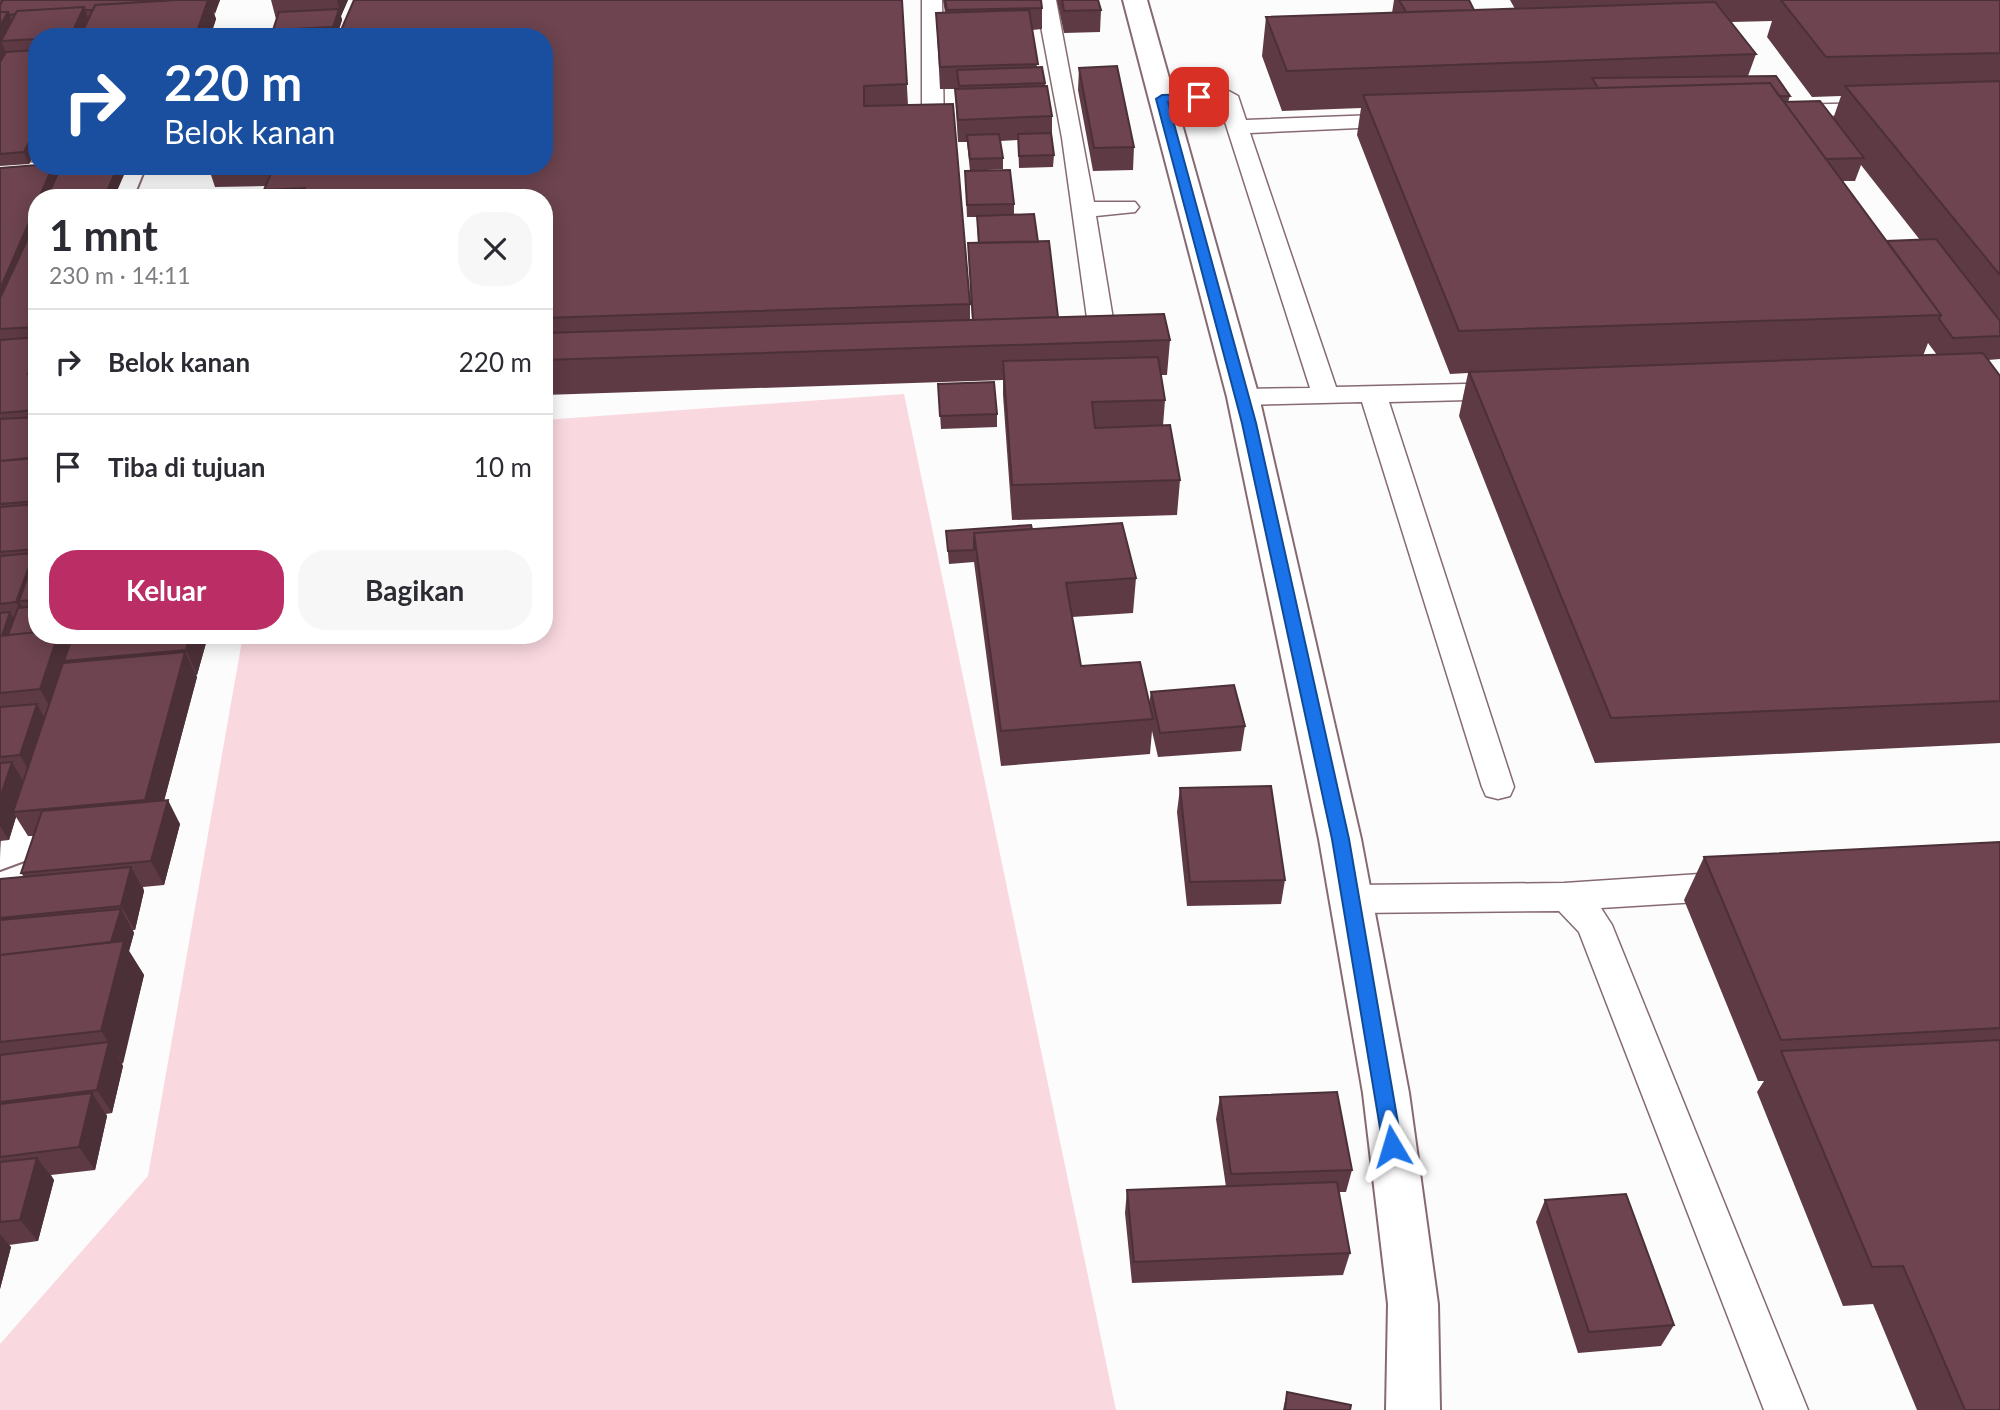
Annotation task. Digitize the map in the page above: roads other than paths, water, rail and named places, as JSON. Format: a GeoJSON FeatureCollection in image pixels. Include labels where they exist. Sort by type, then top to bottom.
{"type":"FeatureCollection","features":[{"type":"Feature","properties":{"kind":"street"},"geometry":{"type":"LineString","coordinates":[[1135,0],[1243,397],[1352,899],[1386,1093],[1411,1291],[1413,1410]]}},
{"type":"Feature","properties":{"kind":"street"},"geometry":{"type":"LineString","coordinates":[[0,173],[28,167]]}},
{"type":"Feature","properties":{"kind":"street"},"geometry":{"type":"LineString","coordinates":[[0,854],[12,849],[17,841],[52,737]]}},
{"type":"Feature","properties":{"kind":"lane"},"geometry":{"type":"LineString","coordinates":[[932,0],[933,134]]}},
{"type":"Feature","properties":{"kind":"lane"},"geometry":{"type":"LineString","coordinates":[[1046,0],[1073,138],[1101,325]]}},
{"type":"Feature","properties":{"kind":"lane"},"geometry":{"type":"LineString","coordinates":[[1162,99],[1227,96],[1240,127],[1326,395]]}},
{"type":"Feature","properties":{"kind":"lane"},"geometry":{"type":"LineString","coordinates":[[1778,111],[1903,108]]}},
{"type":"Feature","properties":{"kind":"lane"},"geometry":{"type":"LineString","coordinates":[[1240,127],[1430,119]]}},
{"type":"Feature","properties":{"kind":"lane"},"geometry":{"type":"LineString","coordinates":[[1083,210],[1127,207]]}},
{"type":"Feature","properties":{"kind":"lane"},"geometry":{"type":"LineString","coordinates":[[1243,397],[1539,390]]}},
{"type":"Feature","properties":{"kind":"lane"},"geometry":{"type":"LineString","coordinates":[[1373,394],[1498,787]]}},
{"type":"Feature","properties":{"kind":"lane"},"geometry":{"type":"LineString","coordinates":[[1352,899],[1564,897],[1766,884]]}},
{"type":"Feature","properties":{"kind":"lane"},"geometry":{"type":"LineString","coordinates":[[1564,897],[1577,904],[1594,925],[1786,1410]]}}]}
